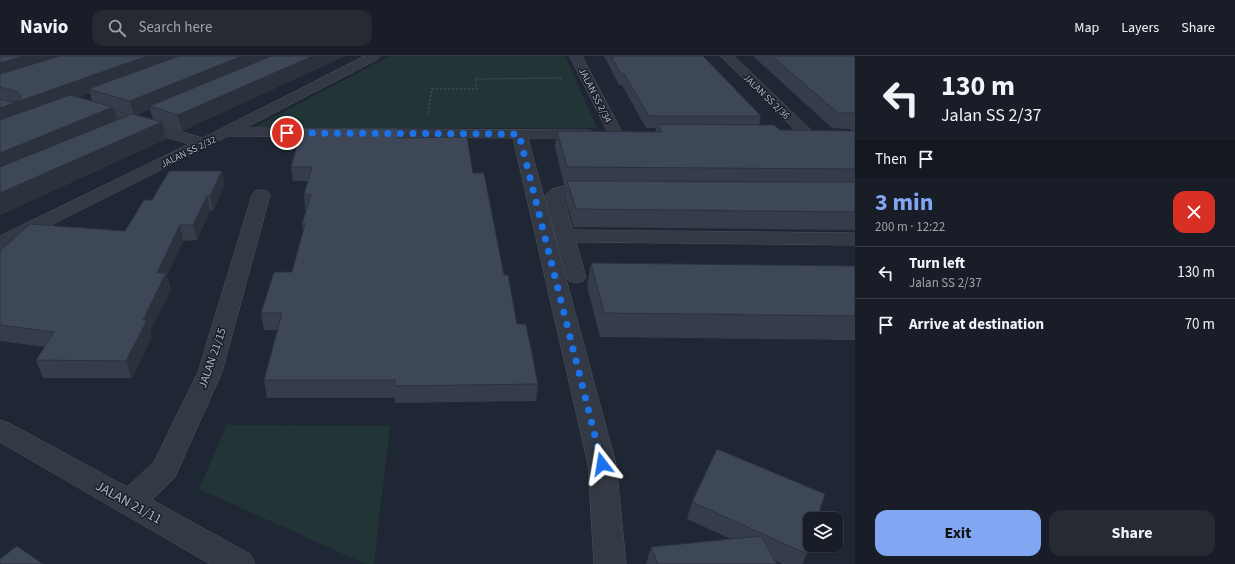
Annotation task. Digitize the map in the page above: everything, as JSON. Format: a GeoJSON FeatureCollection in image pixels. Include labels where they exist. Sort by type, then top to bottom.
{"type":"FeatureCollection","features":[{"type":"Feature","properties":{"kind":"street","name":"JALAN SS 2/32"},"geometry":{"type":"LineString","coordinates":[[0,243],[225,132],[374,56]]}},
{"type":"Feature","properties":{"kind":"street","name":"JALAN SS 2/34"},"geometry":{"type":"LineString","coordinates":[[576,56],[616,134]]}},
{"type":"Feature","properties":{"kind":"street","name":"JALAN SS 2/36"},"geometry":{"type":"LineString","coordinates":[[727,56],[808,135]]}},
{"type":"Feature","properties":{"kind":"street"},"geometry":{"type":"LineString","coordinates":[[96,96],[75,104],[203,143]]}},
{"type":"Feature","properties":{"kind":"street"},"geometry":{"type":"LineString","coordinates":[[115,132],[157,114]]}},
{"type":"Feature","properties":{"kind":"street"},"geometry":{"type":"LineString","coordinates":[[225,132],[631,134]]}},
{"type":"Feature","properties":{"kind":"street"},"geometry":{"type":"LineString","coordinates":[[519,134],[574,277]]}},
{"type":"Feature","properties":{"kind":"street"},"geometry":{"type":"LineString","coordinates":[[785,135],[824,135]]}},
{"type":"Feature","properties":{"kind":"street"},"geometry":{"type":"LineString","coordinates":[[610,564],[602,464],[574,277],[554,195],[557,192],[566,190],[613,190]]}},
{"type":"Feature","properties":{"kind":"street","name":"JALAN 21/15"},"geometry":{"type":"LineString","coordinates":[[130,503],[165,469],[210,372],[261,195]]}},
{"type":"Feature","properties":{"kind":"street"},"geometry":{"type":"LineString","coordinates":[[565,236],[855,239]]}},
{"type":"Feature","properties":{"kind":"street","name":"JALAN 21/11"},"geometry":{"type":"LineString","coordinates":[[10,436],[239,564]]}},
{"type":"Feature","properties":{"kind":"path"},"geometry":{"type":"LineString","coordinates":[[428,114],[432,89],[477,89],[475,80],[563,79],[560,74]]}},
{"type":"Feature","properties":{"kind":"shaded area"},"geometry":{"type":"Polygon","coordinates":[[[390,56],[565,56],[597,128],[253,128],[390,56]]]}},
{"type":"Feature","properties":{"kind":"shaded area"},"geometry":{"type":"Polygon","coordinates":[[[227,425],[390,426],[374,564],[366,564],[199,489],[227,425]]]}},
{"type":"Feature","properties":{"kind":"building"},"geometry":{"type":"Polygon","coordinates":[[[0,56],[24,56],[0,63],[0,56]]]}},
{"type":"Feature","properties":{"kind":"building"},"geometry":{"type":"Polygon","coordinates":[[[60,56],[147,56],[0,108],[0,99],[12,102],[18,101],[21,97],[18,92],[0,87],[0,74],[60,56]]]}},
{"type":"Feature","properties":{"kind":"building"},"geometry":{"type":"Polygon","coordinates":[[[179,56],[242,56],[130,101],[88,89],[179,56]]]}},
{"type":"Feature","properties":{"kind":"building"},"geometry":{"type":"Polygon","coordinates":[[[271,56],[313,56],[178,115],[150,106],[271,56]]]}},
{"type":"Feature","properties":{"kind":"building"},"geometry":{"type":"Polygon","coordinates":[[[611,56],[703,56],[761,116],[649,116],[624,74],[621,74],[611,56]]]}},
{"type":"Feature","properties":{"kind":"building"},"geometry":{"type":"Polygon","coordinates":[[[772,56],[855,56],[855,113],[838,113],[772,56]]]}},
{"type":"Feature","properties":{"kind":"building"},"geometry":{"type":"Polygon","coordinates":[[[70,95],[113,107],[0,153],[0,120],[70,95]]]}},
{"type":"Feature","properties":{"kind":"building"},"geometry":{"type":"Polygon","coordinates":[[[132,114],[162,122],[0,193],[0,167],[132,114]]]}},
{"type":"Feature","properties":{"kind":"building"},"geometry":{"type":"Polygon","coordinates":[[[657,124],[774,125],[780,130],[855,131],[855,169],[567,167],[557,131],[662,132],[657,124]]]}},
{"type":"Feature","properties":{"kind":"building"},"geometry":{"type":"Polygon","coordinates":[[[302,128],[398,128],[398,138],[467,137],[473,173],[484,173],[504,275],[508,275],[517,324],[526,324],[538,384],[395,386],[395,380],[264,380],[282,313],[261,313],[274,272],[292,272],[305,224],[302,224],[311,195],[304,195],[312,167],[291,167],[302,128]]]}},
{"type":"Feature","properties":{"kind":"building"},"geometry":{"type":"Polygon","coordinates":[[[169,171],[222,171],[210,196],[207,196],[193,225],[180,225],[157,273],[166,273],[143,320],[147,320],[126,361],[36,360],[54,332],[0,325],[0,251],[30,224],[125,231],[144,200],[152,200],[169,171]]]}},
{"type":"Feature","properties":{"kind":"building"},"geometry":{"type":"Polygon","coordinates":[[[567,181],[855,182],[855,212],[576,209],[567,181]]]}},
{"type":"Feature","properties":{"kind":"building"},"geometry":{"type":"Polygon","coordinates":[[[591,263],[855,266],[855,316],[604,313],[591,263]]]}},
{"type":"Feature","properties":{"kind":"building"},"geometry":{"type":"Polygon","coordinates":[[[717,449],[825,494],[819,512],[803,512],[803,552],[808,552],[807,554],[692,502],[717,449]]]}},
{"type":"Feature","properties":{"kind":"building"},"geometry":{"type":"Polygon","coordinates":[[[761,536],[777,564],[658,564],[651,547],[761,536]]]}},
{"type":"Feature","properties":{"kind":"building"},"geometry":{"type":"Polygon","coordinates":[[[17,546],[43,564],[0,564],[0,559],[17,546]]]}},
{"type":"Feature","properties":{"kind":"route"},"geometry":{"type":"LineString","coordinates":[[287,133],[519,134],[602,464]]}}]}
